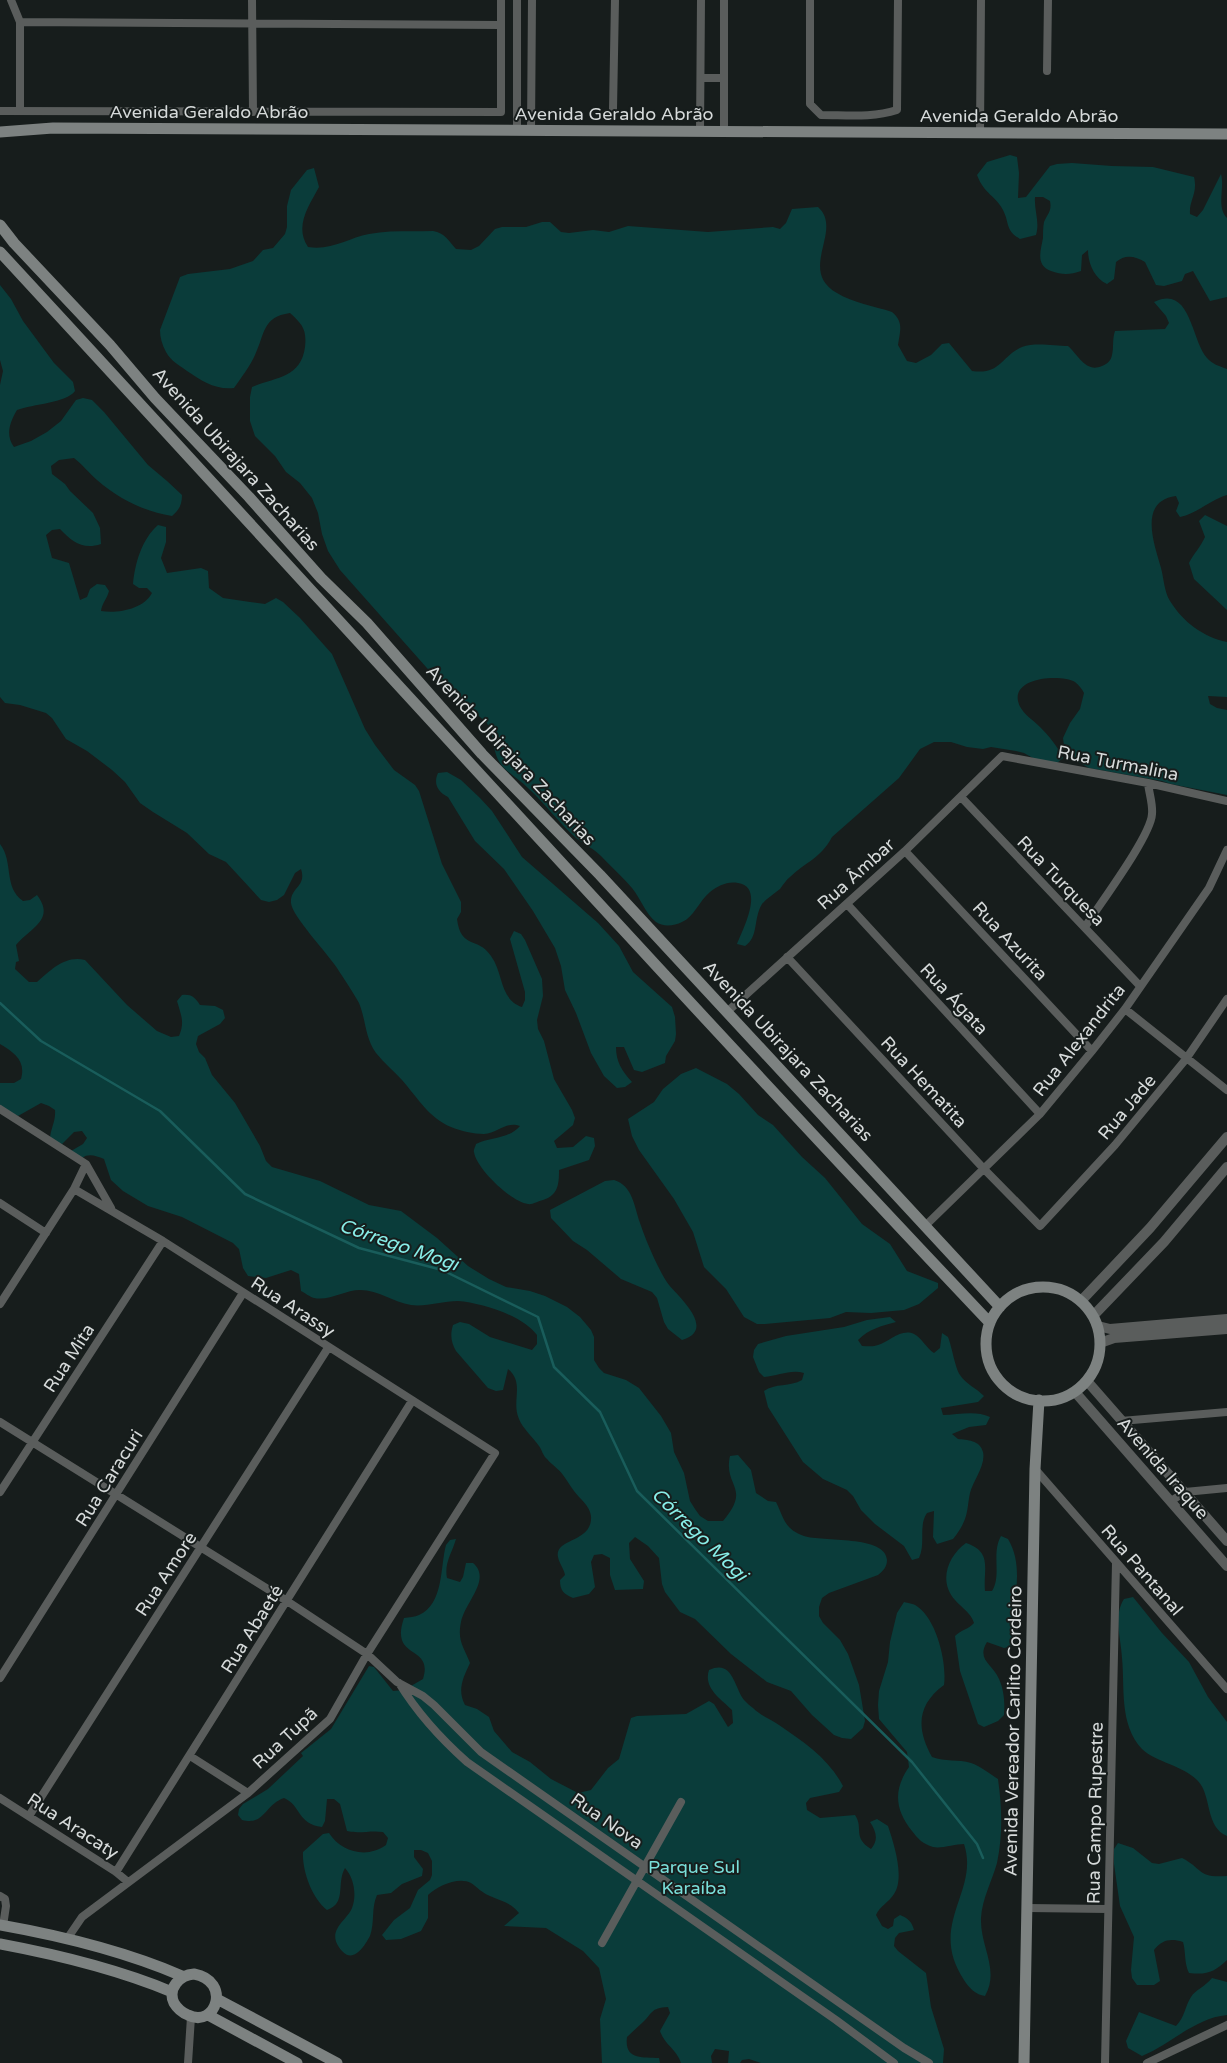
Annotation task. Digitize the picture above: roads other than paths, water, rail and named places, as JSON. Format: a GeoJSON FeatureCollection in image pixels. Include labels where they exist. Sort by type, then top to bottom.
{"type":"FeatureCollection","features":[{"type":"Feature","properties":{"kind":"main road","name":"Avenida Geraldo Abrão"},"geometry":{"type":"LineString","coordinates":[[0,132],[52,128],[1227,134]]}},
{"type":"Feature","properties":{"kind":"main road","name":"Avenida Ubirajara Zacharias"},"geometry":{"type":"LineString","coordinates":[[0,225],[14,243],[110,345],[155,398],[249,497],[321,578],[366,623],[482,754],[600,875],[728,1011],[1000,1307]]}},
{"type":"Feature","properties":{"kind":"main road","name":"Avenida Ubirajara Zacharias"},"geometry":{"type":"LineString","coordinates":[[0,252],[351,632],[460,754],[990,1323]]}},
{"type":"Feature","properties":{"kind":"main road"},"geometry":{"type":"LineString","coordinates":[[1040,1288],[1054,1288],[1069,1293],[1081,1301],[1095,1321],[1100,1344],[1099,1356],[1094,1370],[1087,1381],[1074,1392],[1051,1400],[1039,1400],[1015,1393],[997,1376],[987,1354],[986,1341],[990,1323],[1000,1307],[1011,1297],[1025,1290],[1040,1288]]}},
{"type":"Feature","properties":{"kind":"main road","name":"Avenida Vereador Carlito Cordeiro"},"geometry":{"type":"LineString","coordinates":[[1024,2063],[1035,1469],[1039,1400]]}},
{"type":"Feature","properties":{"kind":"main road"},"geometry":{"type":"LineString","coordinates":[[2,1925],[67,1939],[158,1966],[182,1976],[201,1975],[215,1988],[217,1999],[208,2014],[201,2018],[191,2017],[174,2002],[172,1992],[182,1976]]}},
{"type":"Feature","properties":{"kind":"main road"},"geometry":{"type":"LineString","coordinates":[[0,1944],[104,1968],[143,1980],[172,1992]]}},
{"type":"Feature","properties":{"kind":"main road"},"geometry":{"type":"LineString","coordinates":[[217,1999],[337,2063]]}},
{"type":"Feature","properties":{"kind":"main road"},"geometry":{"type":"LineString","coordinates":[[208,2014],[297,2063]]}},
{"type":"Feature","properties":{"kind":"street"},"geometry":{"type":"LineString","coordinates":[[11,0],[20,22],[20,111]]}},
{"type":"Feature","properties":{"kind":"street"},"geometry":{"type":"LineString","coordinates":[[252,0],[253,112]]}},
{"type":"Feature","properties":{"kind":"street"},"geometry":{"type":"LineString","coordinates":[[0,111],[501,112],[501,0]]}},
{"type":"Feature","properties":{"kind":"street"},"geometry":{"type":"LineString","coordinates":[[517,0],[517,131]]}},
{"type":"Feature","properties":{"kind":"street"},"geometry":{"type":"LineString","coordinates":[[531,131],[532,0]]}},
{"type":"Feature","properties":{"kind":"street"},"geometry":{"type":"LineString","coordinates":[[613,109],[615,0]]}},
{"type":"Feature","properties":{"kind":"street"},"geometry":{"type":"LineString","coordinates":[[700,132],[701,0]]}},
{"type":"Feature","properties":{"kind":"street"},"geometry":{"type":"LineString","coordinates":[[724,0],[724,132]]}},
{"type":"Feature","properties":{"kind":"street"},"geometry":{"type":"LineString","coordinates":[[810,0],[810,104],[821,115],[880,115],[897,110],[898,0]]}},
{"type":"Feature","properties":{"kind":"street"},"geometry":{"type":"LineString","coordinates":[[980,133],[981,0]]}},
{"type":"Feature","properties":{"kind":"street"},"geometry":{"type":"LineString","coordinates":[[1047,71],[1048,0]]}},
{"type":"Feature","properties":{"kind":"street"},"geometry":{"type":"LineString","coordinates":[[20,22],[501,26]]}},
{"type":"Feature","properties":{"kind":"street"},"geometry":{"type":"LineString","coordinates":[[701,78],[724,78]]}},
{"type":"Feature","properties":{"kind":"street","name":"Rua Âmbar"},"geometry":{"type":"LineString","coordinates":[[728,1011],[905,851],[1002,756]]}},
{"type":"Feature","properties":{"kind":"street","name":"Rua Turmalina"},"geometry":{"type":"LineString","coordinates":[[1002,756],[1148,783],[1227,801]]}},
{"type":"Feature","properties":{"kind":"street"},"geometry":{"type":"LineString","coordinates":[[1085,927],[1139,845],[1149,824],[1152,814],[1148,783]]}},
{"type":"Feature","properties":{"kind":"street","name":"Rua Turquesa"},"geometry":{"type":"LineString","coordinates":[[961,797],[1140,986]]}},
{"type":"Feature","properties":{"kind":"street","name":"Rua Alexandrita"},"geometry":{"type":"LineString","coordinates":[[925,1226],[1040,1114],[1092,1051],[1125,1009],[1209,888],[1227,850]]}},
{"type":"Feature","properties":{"kind":"street","name":"Rua Azurita"},"geometry":{"type":"LineString","coordinates":[[905,851],[1092,1051]]}},
{"type":"Feature","properties":{"kind":"street","name":"Rua Ágata"},"geometry":{"type":"LineString","coordinates":[[847,904],[1040,1114]]}},
{"type":"Feature","properties":{"kind":"street","name":"Rua Hematita"},"geometry":{"type":"LineString","coordinates":[[787,957],[984,1169],[1040,1226]]}},
{"type":"Feature","properties":{"kind":"street","name":"Rua Jade"},"geometry":{"type":"LineString","coordinates":[[1040,1226],[1115,1145],[1186,1059],[1227,999]]}},
{"type":"Feature","properties":{"kind":"street"},"geometry":{"type":"LineString","coordinates":[[1125,1009],[1227,1090]]}},
{"type":"Feature","properties":{"kind":"street"},"geometry":{"type":"LineString","coordinates":[[0,1109],[86,1164],[112,1210]]}},
{"type":"Feature","properties":{"kind":"street"},"geometry":{"type":"LineString","coordinates":[[1081,1301],[1150,1228],[1227,1137]]}},
{"type":"Feature","properties":{"kind":"street"},"geometry":{"type":"LineString","coordinates":[[1213,1155],[1216,1162],[1227,1167],[1095,1321],[1110,1329],[1227,1319]]}},
{"type":"Feature","properties":{"kind":"street"},"geometry":{"type":"LineString","coordinates":[[0,1304],[74,1188],[86,1164]]}},
{"type":"Feature","properties":{"kind":"street","name":"Rua Arassy"},"geometry":{"type":"LineString","coordinates":[[74,1188],[163,1241],[495,1454]]}},
{"type":"Feature","properties":{"kind":"street"},"geometry":{"type":"LineString","coordinates":[[0,1203],[46,1233]]}},
{"type":"Feature","properties":{"kind":"street","name":"Rua Mita"},"geometry":{"type":"LineString","coordinates":[[0,1492],[163,1241]]}},
{"type":"Feature","properties":{"kind":"street","name":"Rua Caracuri"},"geometry":{"type":"LineString","coordinates":[[0,1678],[243,1293]]}},
{"type":"Feature","properties":{"kind":"street"},"geometry":{"type":"LineString","coordinates":[[1100,1344],[1114,1338],[1227,1329]]}},
{"type":"Feature","properties":{"kind":"street","name":"Rua Amore"},"geometry":{"type":"LineString","coordinates":[[29,1816],[328,1348]]}},
{"type":"Feature","properties":{"kind":"street","name":"Avenida Iraque"},"geometry":{"type":"LineString","coordinates":[[1087,1381],[1227,1541]]}},
{"type":"Feature","properties":{"kind":"street","name":"Avenida Iraque"},"geometry":{"type":"LineString","coordinates":[[1074,1392],[1227,1566]]}},
{"type":"Feature","properties":{"kind":"street","name":"Rua Abaeté"},"geometry":{"type":"LineString","coordinates":[[116,1872],[412,1401]]}},
{"type":"Feature","properties":{"kind":"street"},"geometry":{"type":"LineString","coordinates":[[1121,1421],[1227,1412]]}},
{"type":"Feature","properties":{"kind":"street","name":"Rua Nova"},"geometry":{"type":"LineString","coordinates":[[0,1422],[287,1601],[367,1654],[397,1682],[434,1705],[481,1752],[904,2048],[929,2063]]}},
{"type":"Feature","properties":{"kind":"street","name":"Rua Tupã"},"geometry":{"type":"LineString","coordinates":[[67,1939],[82,1917],[248,1793],[330,1719],[367,1654],[495,1454]]}},
{"type":"Feature","properties":{"kind":"street","name":"Rua Pantanal"},"geometry":{"type":"LineString","coordinates":[[1035,1469],[1227,1689]]}},
{"type":"Feature","properties":{"kind":"street"},"geometry":{"type":"LineString","coordinates":[[1171,1501],[1184,1492],[1227,1488]]}},
{"type":"Feature","properties":{"kind":"street","name":"Rua Campo Rupestre"},"geometry":{"type":"LineString","coordinates":[[1105,2063],[1116,1563]]}},
{"type":"Feature","properties":{"kind":"street","name":"Rua Nova"},"geometry":{"type":"LineString","coordinates":[[397,1682],[418,1713],[438,1736],[467,1762],[836,2020],[894,2063]]}},
{"type":"Feature","properties":{"kind":"street"},"geometry":{"type":"LineString","coordinates":[[190,1756],[248,1793]]}},
{"type":"Feature","properties":{"kind":"street","name":"Rua Aracaty"},"geometry":{"type":"LineString","coordinates":[[0,1798],[116,1872],[128,1882]]}},
{"type":"Feature","properties":{"kind":"street"},"geometry":{"type":"LineString","coordinates":[[602,1943],[681,1802]]}},
{"type":"Feature","properties":{"kind":"street"},"geometry":{"type":"LineString","coordinates":[[2,1898],[6,1906],[2,1925]]}},
{"type":"Feature","properties":{"kind":"street"},"geometry":{"type":"LineString","coordinates":[[1028,1908],[1108,1909]]}},
{"type":"Feature","properties":{"kind":"street"},"geometry":{"type":"LineString","coordinates":[[188,2063],[191,2017]]}},
{"type":"Feature","properties":{"kind":"street"},"geometry":{"type":"LineString","coordinates":[[1147,2063],[1227,2025]]}},
{"type":"Feature","properties":{"kind":"waterway","name":"Córrego Mogi"},"geometry":{"type":"LineString","coordinates":[[0,1003],[41,1041],[160,1111],[245,1194],[359,1248],[442,1270],[538,1317],[554,1367],[600,1412],[637,1491],[912,1762],[977,1844],[983,1858]]}},
{"type":"Feature","properties":{"kind":"park label","name":"Parque Sul Karaíba"},"geometry":{"type":"Point","coordinates":[694,1877]}}]}
